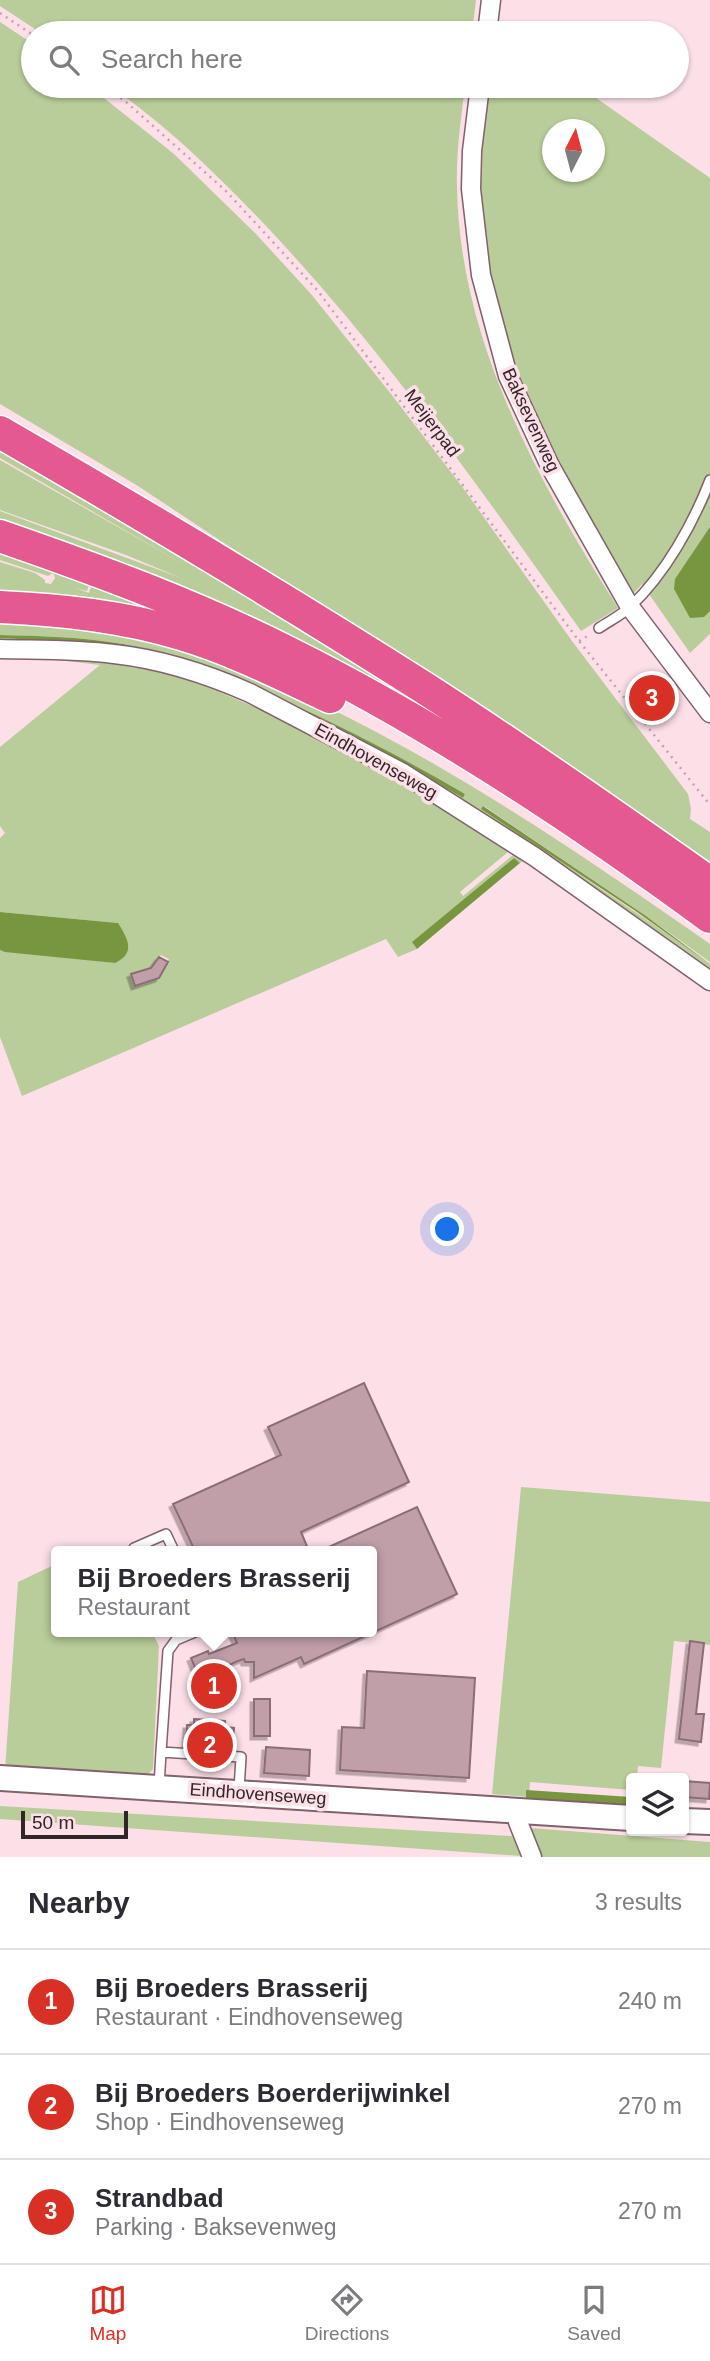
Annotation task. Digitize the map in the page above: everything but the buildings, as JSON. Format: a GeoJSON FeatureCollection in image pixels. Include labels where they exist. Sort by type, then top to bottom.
{"type":"FeatureCollection","features":[{"type":"Feature","properties":{"kind":"highway"},"geometry":{"type":"LineString","coordinates":[[0,432],[230,567],[415,683],[567,783],[710,883]]}},
{"type":"Feature","properties":{"kind":"highway"},"geometry":{"type":"LineString","coordinates":[[0,536],[94,568],[288,652],[359,690],[533,794],[612,846],[710,917]]}},
{"type":"Feature","properties":{"kind":"highway"},"geometry":{"type":"LineString","coordinates":[[0,607],[80,613],[180,633],[217,646],[403,732],[458,748]]}},
{"type":"Feature","properties":{"kind":"street"},"geometry":{"type":"LineString","coordinates":[[488,21],[491,0]]}},
{"type":"Feature","properties":{"kind":"street","name":"Baksevenweg"},"geometry":{"type":"LineString","coordinates":[[479,98],[472,151],[471,189],[481,275],[508,376],[550,466],[630,607],[710,713]]}},
{"type":"Feature","properties":{"kind":"street","name":"Eindhovenseweg"},"geometry":{"type":"LineString","coordinates":[[0,649],[83,651],[127,656],[187,670],[250,693],[403,773],[535,857],[710,981]]}},
{"type":"Feature","properties":{"kind":"street","name":"Eindhovenseweg"},"geometry":{"type":"LineString","coordinates":[[0,1778],[239,1793],[518,1816],[626,1818]]}},
{"type":"Feature","properties":{"kind":"street"},"geometry":{"type":"LineString","coordinates":[[518,1816],[532,1857]]}},
{"type":"Feature","properties":{"kind":"street"},"geometry":{"type":"LineString","coordinates":[[689,1821],[710,1822]]}},
{"type":"Feature","properties":{"kind":"lane"},"geometry":{"type":"LineString","coordinates":[[599,628],[630,607],[668,560],[698,510],[710,480]]}},
{"type":"Feature","properties":{"kind":"lane"},"geometry":{"type":"LineString","coordinates":[[139,1546],[166,1534],[172,1546]]}},
{"type":"Feature","properties":{"kind":"lane"},"geometry":{"type":"LineString","coordinates":[[159,1788],[168,1651],[175,1637]]}},
{"type":"Feature","properties":{"kind":"lane"},"geometry":{"type":"LineString","coordinates":[[161,1752],[241,1757],[239,1793]]}},
{"type":"Feature","properties":{"kind":"path"},"geometry":{"type":"LineString","coordinates":[[0,13],[21,27]]}},
{"type":"Feature","properties":{"kind":"path","name":"Meijerpad"},"geometry":{"type":"LineString","coordinates":[[120,98],[226,191],[318,291],[579,641],[710,805]]}},
{"type":"Feature","properties":{"kind":"shaded area"},"geometry":{"type":"Polygon","coordinates":[[[0,0],[476,0],[473,21],[23,21],[0,6],[0,0]]]}},
{"type":"Feature","properties":{"kind":"shaded area"},"geometry":{"type":"Polygon","coordinates":[[[0,22],[21,36],[21,98],[104,98],[174,154],[256,234],[311,294],[463,488],[572,641],[688,794],[690,819],[710,832],[710,865],[138,486],[0,404],[0,22]]]}},
{"type":"Feature","properties":{"kind":"shaded area"},"geometry":{"type":"Polygon","coordinates":[[[127,98],[464,98],[457,174],[461,243],[472,299],[488,354],[532,459],[559,510],[618,608],[581,631],[490,503],[347,317],[242,201],[149,115],[127,98]]]}},
{"type":"Feature","properties":{"kind":"shaded area"},"geometry":{"type":"Polygon","coordinates":[[[483,98],[596,98],[710,178],[710,634],[690,653],[642,584],[633,594],[577,504],[509,361],[492,301],[478,220],[483,98]]]}},
{"type":"Feature","properties":{"kind":"shaded area"},"geometry":{"type":"Polygon","coordinates":[[[0,442],[372,666],[575,810],[0,525],[0,511],[181,578],[126,555],[0,510],[0,460],[185,565],[0,458],[0,442]]]}},
{"type":"Feature","properties":{"kind":"shaded area"},"geometry":{"type":"Polygon","coordinates":[[[710,527],[710,611],[704,617],[690,618],[674,589],[675,579],[710,527]]]}},
{"type":"Feature","properties":{"kind":"shaded area"},"geometry":{"type":"Polygon","coordinates":[[[0,550],[90,582],[87,591],[76,588],[89,593],[92,583],[197,626],[0,602],[0,562],[35,573],[45,580],[45,583],[51,584],[55,578],[53,573],[48,576],[0,560],[0,550]]]}},
{"type":"Feature","properties":{"kind":"shaded area"},"geometry":{"type":"Polygon","coordinates":[[[0,618],[86,624],[184,646],[275,682],[371,729],[471,785],[568,847],[710,944],[710,962],[484,806],[482,808],[691,950],[710,964],[710,973],[613,904],[462,807],[358,749],[265,704],[163,665],[107,654],[0,646],[0,638],[66,641],[116,647],[206,671],[314,717],[463,798],[465,794],[337,726],[210,669],[145,649],[92,640],[0,635],[0,618]]]}},
{"type":"Feature","properties":{"kind":"shaded area"},"geometry":{"type":"Polygon","coordinates":[[[0,635],[108,642],[134,646],[178,659],[308,712],[403,759],[465,794],[463,798],[324,724],[93,643],[0,638],[0,635]]]}},
{"type":"Feature","properties":{"kind":"shaded area"},"geometry":{"type":"Polygon","coordinates":[[[0,653],[122,663],[172,675],[262,710],[398,777],[514,847],[460,892],[463,896],[519,850],[525,859],[520,863],[514,858],[413,943],[417,949],[398,957],[386,939],[22,1096],[0,1037],[0,950],[115,963],[118,923],[0,912],[0,838],[5,833],[0,826],[0,747],[100,665],[0,653]],[[161,955],[152,968],[132,974],[135,985],[159,978],[169,959],[161,955]]]}},
{"type":"Feature","properties":{"kind":"shaded area"},"geometry":{"type":"Polygon","coordinates":[[[483,806],[646,916],[710,964],[634,910],[481,809],[483,806]]]}},
{"type":"Feature","properties":{"kind":"shaded area"},"geometry":{"type":"Polygon","coordinates":[[[514,858],[520,863],[417,949],[412,942],[514,858]]]}},
{"type":"Feature","properties":{"kind":"shaded area"},"geometry":{"type":"Polygon","coordinates":[[[0,912],[118,923],[127,940],[128,950],[122,959],[115,963],[5,952],[0,950],[0,912]]]}},
{"type":"Feature","properties":{"kind":"shaded area"},"geometry":{"type":"Polygon","coordinates":[[[521,1487],[710,1502],[710,1645],[674,1641],[661,1768],[638,1766],[637,1773],[626,1773],[626,1790],[530,1782],[529,1797],[492,1794],[521,1487]]]}},
{"type":"Feature","properties":{"kind":"shaded area"},"geometry":{"type":"Polygon","coordinates":[[[51,1566],[51,1637],[154,1637],[159,1646],[153,1769],[144,1779],[5,1770],[18,1582],[51,1566]]]}},
{"type":"Feature","properties":{"kind":"shaded area"},"geometry":{"type":"Polygon","coordinates":[[[526,1790],[626,1797],[626,1808],[526,1801],[526,1790]]]}},
{"type":"Feature","properties":{"kind":"shaded area"},"geometry":{"type":"Polygon","coordinates":[[[0,1806],[512,1836],[521,1856],[0,1819],[0,1806]]]}},
{"type":"Feature","properties":{"kind":"shaded area"},"geometry":{"type":"Polygon","coordinates":[[[530,1828],[710,1842],[710,1857],[540,1857],[530,1828]]]}},
{"type":"Feature","properties":{"kind":"place","name":"Strandbad"},"geometry":{"type":"Point","coordinates":[652,698]}},
{"type":"Feature","properties":{"kind":"place","name":"Bij Broeders Brasserij"},"geometry":{"type":"Point","coordinates":[214,1686]}},
{"type":"Feature","properties":{"kind":"place","name":"Bij Broeders Boerderijwinkel"},"geometry":{"type":"Point","coordinates":[210,1745]}}]}
